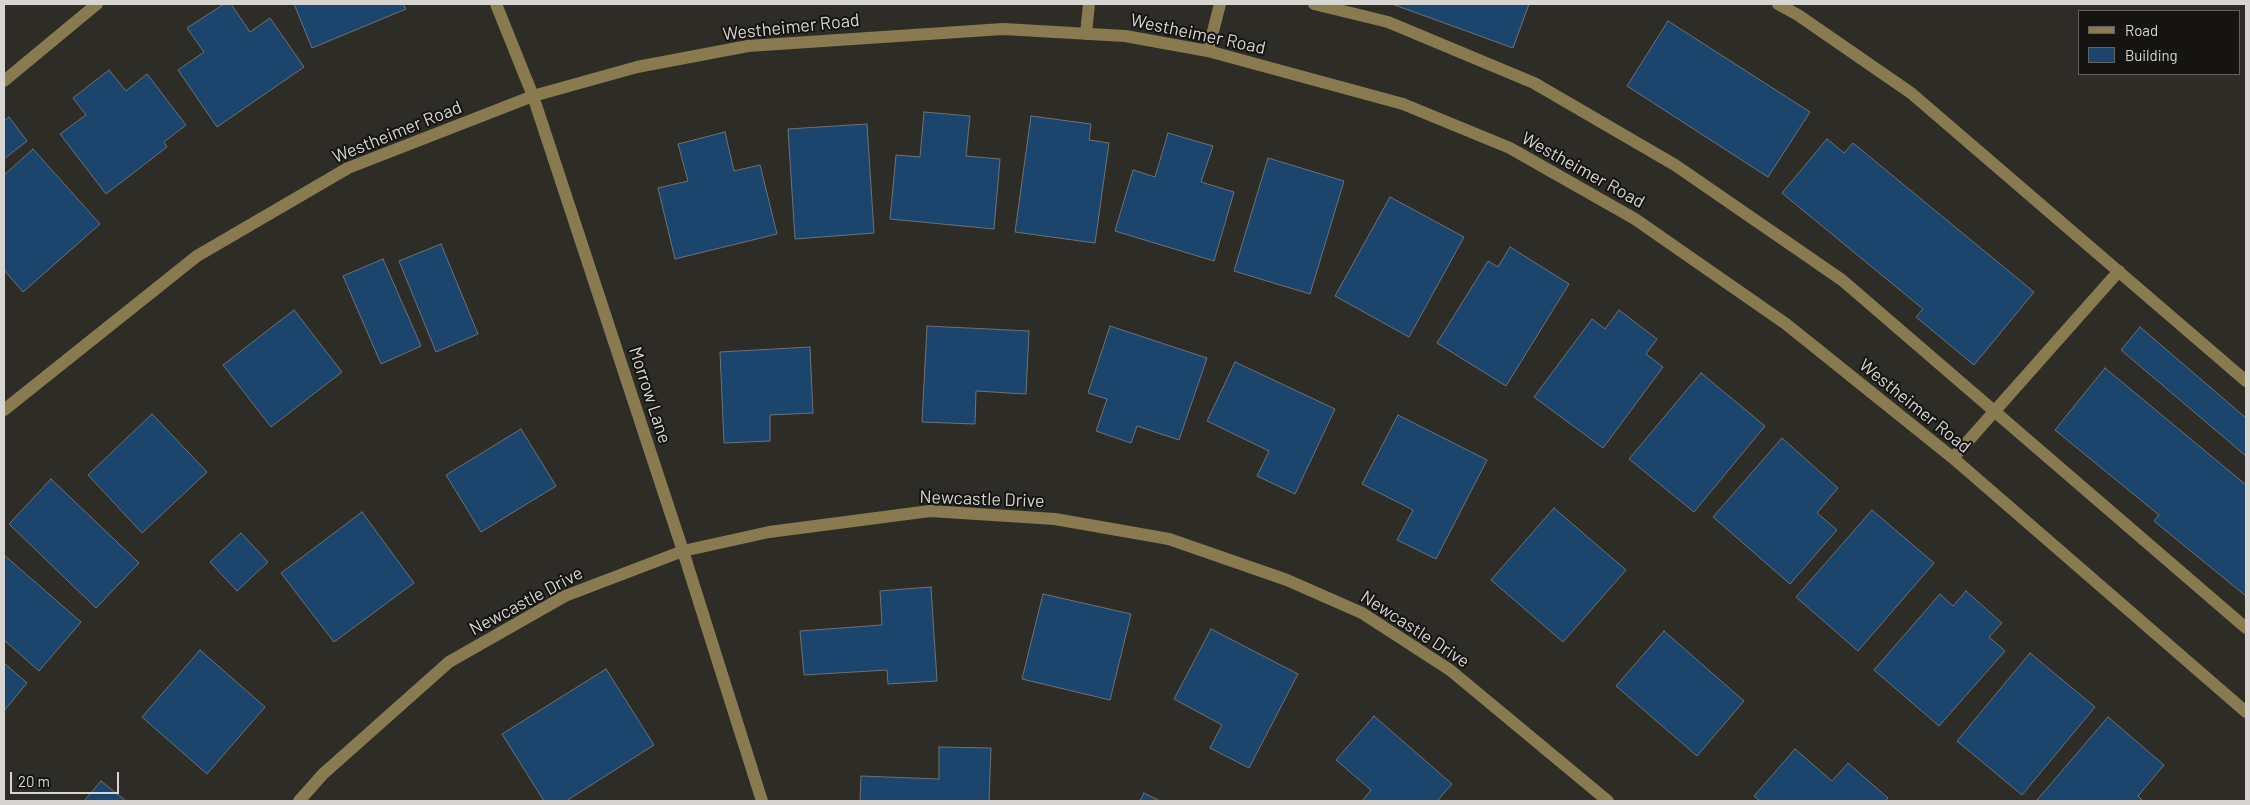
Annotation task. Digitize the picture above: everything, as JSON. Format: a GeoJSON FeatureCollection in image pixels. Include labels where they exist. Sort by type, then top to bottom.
{"type":"FeatureCollection","features":[{"type":"Feature","properties":{"kind":"street"},"geometry":{"type":"LineString","coordinates":[[4,81],[97,4]]}},
{"type":"Feature","properties":{"kind":"street","name":"Morrow Lane"},"geometry":{"type":"LineString","coordinates":[[496,4],[533,96],[683,551],[762,801]]}},
{"type":"Feature","properties":{"kind":"street"},"geometry":{"type":"LineString","coordinates":[[1086,34],[1089,4]]}},
{"type":"Feature","properties":{"kind":"street"},"geometry":{"type":"LineString","coordinates":[[1208,51],[1220,4]]}},
{"type":"Feature","properties":{"kind":"street"},"geometry":{"type":"LineString","coordinates":[[1314,4],[1388,22],[1534,83],[1675,165],[1842,280],[2246,628]]}},
{"type":"Feature","properties":{"kind":"street"},"geometry":{"type":"LineString","coordinates":[[1778,4],[1798,15],[1912,93],[2246,380]]}},
{"type":"Feature","properties":{"kind":"street","name":"Westheimer Road"},"geometry":{"type":"LineString","coordinates":[[4,410],[197,256],[348,168],[533,96],[637,66],[748,46],[1004,29],[1124,36],[1208,51],[1404,104],[1510,148],[1636,219],[1778,318],[1953,458],[2246,712]]}},
{"type":"Feature","properties":{"kind":"street"},"geometry":{"type":"LineString","coordinates":[[1953,458],[2119,271]]}},
{"type":"Feature","properties":{"kind":"street","name":"Newcastle Drive"},"geometry":{"type":"LineString","coordinates":[[299,801],[323,774],[449,662],[565,596],[683,551],[769,532],[930,511],[1055,519],[1169,539],[1286,580],[1362,613],[1450,670],[1608,801]]}},
{"type":"Feature","properties":{"kind":"building"},"geometry":{"type":"Polygon","coordinates":[[[224,4],[231,4],[250,32],[270,18],[304,67],[217,127],[178,70],[204,52],[187,28],[224,4]]]}},
{"type":"Feature","properties":{"kind":"building"},"geometry":{"type":"Polygon","coordinates":[[[294,4],[403,4],[406,9],[312,48],[294,4]]]}},
{"type":"Feature","properties":{"kind":"building"},"geometry":{"type":"Polygon","coordinates":[[[1392,4],[1529,4],[1513,48],[1392,4]]]}},
{"type":"Feature","properties":{"kind":"building"},"geometry":{"type":"Polygon","coordinates":[[[1668,21],[1810,112],[1768,177],[1627,86],[1668,21]]]}},
{"type":"Feature","properties":{"kind":"building"},"geometry":{"type":"Polygon","coordinates":[[[109,70],[126,91],[147,74],[186,125],[164,142],[167,147],[106,194],[60,134],[86,115],[73,98],[109,70]]]}},
{"type":"Feature","properties":{"kind":"building"},"geometry":{"type":"Polygon","coordinates":[[[924,112],[970,116],[966,156],[1000,159],[994,229],[890,219],[896,155],[920,157],[924,112]]]}},
{"type":"Feature","properties":{"kind":"building"},"geometry":{"type":"Polygon","coordinates":[[[1031,116],[1091,124],[1089,140],[1109,143],[1095,243],[1015,232],[1031,116]]]}},
{"type":"Feature","properties":{"kind":"building"},"geometry":{"type":"Polygon","coordinates":[[[9,117],[27,141],[4,159],[4,121],[9,117]]]}},
{"type":"Feature","properties":{"kind":"building"},"geometry":{"type":"Polygon","coordinates":[[[867,124],[874,233],[795,239],[788,129],[867,124]]]}},
{"type":"Feature","properties":{"kind":"building"},"geometry":{"type":"Polygon","coordinates":[[[725,132],[734,171],[760,165],[777,234],[675,259],[658,188],[688,181],[678,144],[725,132]]]}},
{"type":"Feature","properties":{"kind":"building"},"geometry":{"type":"Polygon","coordinates":[[[1168,133],[1213,146],[1201,182],[1234,192],[1214,261],[1115,231],[1133,170],[1155,177],[1168,133]]]}},
{"type":"Feature","properties":{"kind":"building"},"geometry":{"type":"Polygon","coordinates":[[[1827,139],[1844,153],[1853,143],[2034,292],[1974,365],[1916,317],[1923,309],[1782,193],[1827,139]]]}},
{"type":"Feature","properties":{"kind":"building"},"geometry":{"type":"Polygon","coordinates":[[[33,149],[100,224],[23,292],[4,270],[4,175],[33,149]]]}},
{"type":"Feature","properties":{"kind":"building"},"geometry":{"type":"Polygon","coordinates":[[[1268,158],[1344,181],[1310,294],[1234,271],[1268,158]]]}},
{"type":"Feature","properties":{"kind":"building"},"geometry":{"type":"Polygon","coordinates":[[[1390,197],[1464,237],[1409,337],[1335,296],[1390,197]]]}},
{"type":"Feature","properties":{"kind":"building"},"geometry":{"type":"Polygon","coordinates":[[[441,244],[478,334],[436,352],[399,261],[441,244]]]}},
{"type":"Feature","properties":{"kind":"building"},"geometry":{"type":"Polygon","coordinates":[[[1510,247],[1569,284],[1506,386],[1437,343],[1488,261],[1498,267],[1510,247]]]}},
{"type":"Feature","properties":{"kind":"building"},"geometry":{"type":"Polygon","coordinates":[[[383,259],[421,346],[381,364],[343,276],[383,259]]]}},
{"type":"Feature","properties":{"kind":"building"},"geometry":{"type":"Polygon","coordinates":[[[294,310],[342,372],[271,427],[223,365],[294,310]]]}},
{"type":"Feature","properties":{"kind":"building"},"geometry":{"type":"Polygon","coordinates":[[[1619,310],[1657,339],[1646,354],[1663,367],[1603,448],[1534,397],[1592,319],[1605,329],[1619,310]]]}},
{"type":"Feature","properties":{"kind":"building"},"geometry":{"type":"Polygon","coordinates":[[[927,326],[1029,331],[1026,394],[976,391],[975,424],[922,422],[927,326]]]}},
{"type":"Feature","properties":{"kind":"building"},"geometry":{"type":"Polygon","coordinates":[[[1110,326],[1207,358],[1179,440],[1137,426],[1131,443],[1096,431],[1107,399],[1088,393],[1110,326]]]}},
{"type":"Feature","properties":{"kind":"building"},"geometry":{"type":"Polygon","coordinates":[[[2140,327],[2246,418],[2246,456],[2121,350],[2140,327]]]}},
{"type":"Feature","properties":{"kind":"building"},"geometry":{"type":"Polygon","coordinates":[[[810,347],[813,413],[770,415],[770,441],[724,443],[720,352],[810,347]]]}},
{"type":"Feature","properties":{"kind":"building"},"geometry":{"type":"Polygon","coordinates":[[[1235,362],[1335,409],[1295,494],[1257,476],[1269,451],[1207,421],[1235,362]]]}},
{"type":"Feature","properties":{"kind":"building"},"geometry":{"type":"Polygon","coordinates":[[[2105,368],[2246,485],[2246,596],[2154,521],[2159,515],[2055,430],[2105,368]]]}},
{"type":"Feature","properties":{"kind":"building"},"geometry":{"type":"Polygon","coordinates":[[[1701,373],[1765,426],[1694,512],[1629,459],[1701,373]]]}},
{"type":"Feature","properties":{"kind":"building"},"geometry":{"type":"Polygon","coordinates":[[[152,414],[207,472],[142,533],[88,475],[152,414]]]}},
{"type":"Feature","properties":{"kind":"building"},"geometry":{"type":"Polygon","coordinates":[[[1398,415],[1487,460],[1436,559],[1397,540],[1413,510],[1362,484],[1398,415]]]}},
{"type":"Feature","properties":{"kind":"building"},"geometry":{"type":"Polygon","coordinates":[[[521,429],[556,486],[481,532],[446,475],[521,429]]]}},
{"type":"Feature","properties":{"kind":"building"},"geometry":{"type":"Polygon","coordinates":[[[1782,438],[1838,488],[1817,513],[1837,530],[1790,584],[1713,517],[1782,438]]]}},
{"type":"Feature","properties":{"kind":"building"},"geometry":{"type":"Polygon","coordinates":[[[51,479],[139,563],[96,608],[9,524],[51,479]]]}},
{"type":"Feature","properties":{"kind":"building"},"geometry":{"type":"Polygon","coordinates":[[[1554,508],[1626,570],[1563,642],[1491,580],[1554,508]]]}},
{"type":"Feature","properties":{"kind":"building"},"geometry":{"type":"Polygon","coordinates":[[[1872,510],[1934,563],[1858,651],[1796,597],[1872,510]]]}},
{"type":"Feature","properties":{"kind":"building"},"geometry":{"type":"Polygon","coordinates":[[[362,512],[414,583],[334,642],[281,573],[362,512]]]}},
{"type":"Feature","properties":{"kind":"building"},"geometry":{"type":"Polygon","coordinates":[[[241,533],[268,562],[237,591],[210,562],[241,533]]]}},
{"type":"Feature","properties":{"kind":"building"},"geometry":{"type":"Polygon","coordinates":[[[4,555],[81,622],[39,671],[4,640],[4,555]]]}},
{"type":"Feature","properties":{"kind":"building"},"geometry":{"type":"Polygon","coordinates":[[[931,587],[937,681],[888,684],[887,670],[804,675],[800,631],[882,625],[880,591],[931,587]]]}},
{"type":"Feature","properties":{"kind":"building"},"geometry":{"type":"Polygon","coordinates":[[[1966,591],[2002,623],[1989,637],[2005,651],[1939,726],[1874,670],[1940,594],[1953,606],[1966,591]]]}},
{"type":"Feature","properties":{"kind":"building"},"geometry":{"type":"Polygon","coordinates":[[[1043,594],[1131,614],[1110,700],[1022,679],[1043,594]]]}},
{"type":"Feature","properties":{"kind":"building"},"geometry":{"type":"Polygon","coordinates":[[[1211,629],[1298,674],[1249,768],[1210,748],[1222,725],[1174,699],[1211,629]]]}},
{"type":"Feature","properties":{"kind":"building"},"geometry":{"type":"Polygon","coordinates":[[[1664,631],[1744,701],[1697,756],[1616,686],[1664,631]]]}},
{"type":"Feature","properties":{"kind":"building"},"geometry":{"type":"Polygon","coordinates":[[[200,650],[265,707],[207,774],[142,717],[200,650]]]}},
{"type":"Feature","properties":{"kind":"building"},"geometry":{"type":"Polygon","coordinates":[[[2030,653],[2095,707],[2022,795],[1957,741],[2030,653]]]}},
{"type":"Feature","properties":{"kind":"building"},"geometry":{"type":"Polygon","coordinates":[[[4,663],[27,683],[4,711],[4,663]]]}},
{"type":"Feature","properties":{"kind":"building"},"geometry":{"type":"Polygon","coordinates":[[[606,669],[654,745],[566,801],[544,801],[502,734],[606,669]]]}},
{"type":"Feature","properties":{"kind":"building"},"geometry":{"type":"Polygon","coordinates":[[[1374,716],[1452,784],[1437,801],[1362,801],[1371,790],[1336,760],[1374,716]]]}},
{"type":"Feature","properties":{"kind":"building"},"geometry":{"type":"Polygon","coordinates":[[[2108,717],[2164,765],[2138,796],[2143,801],[2038,801],[2037,800],[2108,717]]]}},
{"type":"Feature","properties":{"kind":"building"},"geometry":{"type":"Polygon","coordinates":[[[939,747],[991,748],[989,801],[860,801],[861,776],[939,779],[939,747]]]}},
{"type":"Feature","properties":{"kind":"building"},"geometry":{"type":"Polygon","coordinates":[[[1795,749],[1832,781],[1848,763],[1888,798],[1885,801],[1760,801],[1754,796],[1795,749]]]}},
{"type":"Feature","properties":{"kind":"building"},"geometry":{"type":"Polygon","coordinates":[[[101,781],[126,801],[84,801],[101,781]]]}},
{"type":"Feature","properties":{"kind":"building"},"geometry":{"type":"Polygon","coordinates":[[[1144,793],[1160,801],[1140,801],[1144,793]]]}}]}
